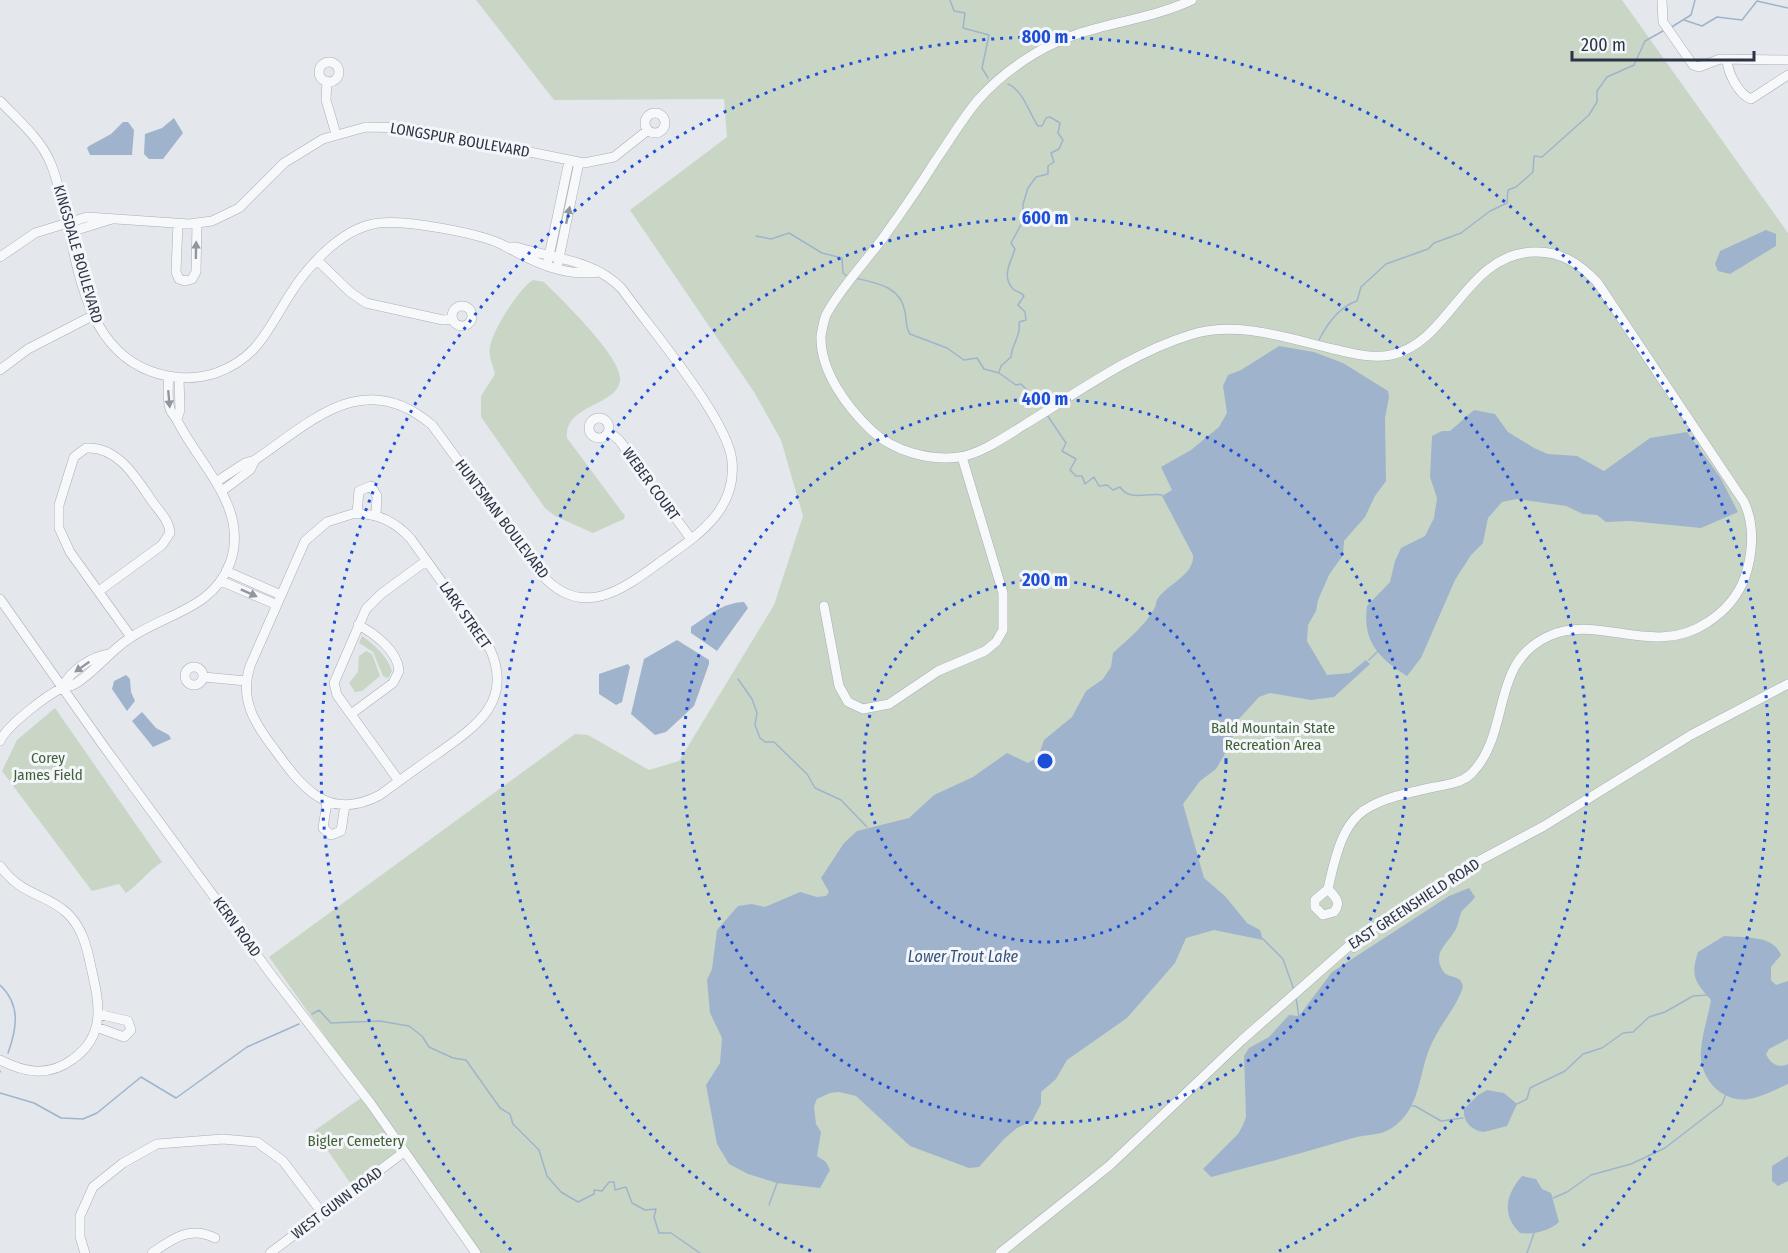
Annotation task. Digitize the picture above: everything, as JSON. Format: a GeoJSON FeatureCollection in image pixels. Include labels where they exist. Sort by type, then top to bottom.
{"type":"FeatureCollection","features":[{"type":"Feature","properties":{"kind":"street"},"geometry":{"type":"LineString","coordinates":[[1191,0],[1174,8],[1095,27],[1050,45],[1002,77],[979,99],[958,126],[882,239],[826,315],[821,334],[824,354],[831,375],[851,410],[875,434],[905,450],[928,457],[962,457],[1002,438],[1150,351],[1191,334],[1242,329],[1356,354],[1392,355],[1409,348],[1426,335],[1485,271],[1502,258],[1533,252],[1563,256],[1581,265],[1598,282],[1748,510],[1752,538],[1749,564],[1742,583],[1731,602],[1716,617],[1685,634],[1653,638],[1569,630],[1550,635],[1535,644],[1510,672],[1496,733],[1489,749],[1471,775],[1455,783],[1384,798],[1360,812],[1349,825],[1336,850],[1328,889]]}},
{"type":"Feature","properties":{"kind":"street"},"geometry":{"type":"LineString","coordinates":[[1662,0],[1663,22],[1689,63],[1699,67],[1727,60],[1788,60]]}},
{"type":"Feature","properties":{"kind":"street"},"geometry":{"type":"LineString","coordinates":[[1727,60],[1729,72],[1744,94],[1751,99],[1788,75]]}},
{"type":"Feature","properties":{"kind":"street"},"geometry":{"type":"LineString","coordinates":[[327,81],[326,99],[336,134]]}},
{"type":"Feature","properties":{"kind":"street","name":"KINGSDALE BOULEVARD"},"geometry":{"type":"LineString","coordinates":[[0,100],[48,157],[92,316],[106,339],[124,357],[144,369],[174,377],[212,374],[247,356],[263,340],[294,288],[318,261],[346,236],[367,225],[404,222],[481,238],[506,247],[516,247],[553,263]]}},
{"type":"Feature","properties":{"kind":"street","name":"LONGSPUR BOULEVARD"},"geometry":{"type":"LineString","coordinates":[[0,257],[35,233],[69,228],[93,216],[197,224],[212,221],[233,212],[291,158],[336,134],[375,126],[401,126],[579,162],[600,161],[614,157],[648,130]]}},
{"type":"Feature","properties":{"kind":"street"},"geometry":{"type":"LineString","coordinates":[[553,263],[569,161]]}},
{"type":"Feature","properties":{"kind":"street"},"geometry":{"type":"LineString","coordinates":[[553,263],[579,162]]}},
{"type":"Feature","properties":{"kind":"street"},"geometry":{"type":"LineString","coordinates":[[178,223],[176,272],[179,279],[185,281],[195,276],[197,224]]}},
{"type":"Feature","properties":{"kind":"street"},"geometry":{"type":"LineString","coordinates":[[318,261],[350,292],[366,303],[443,320],[453,319]]}},
{"type":"Feature","properties":{"kind":"street","name":"HUNTSMAN BOULEVARD"},"geometry":{"type":"LineString","coordinates":[[219,487],[245,463],[255,460],[329,409],[355,401],[381,400],[406,408],[432,425],[543,576],[566,593],[590,598],[613,594],[691,539],[715,518],[729,494],[733,469],[728,440],[717,420],[622,289],[593,267],[553,263]]}},
{"type":"Feature","properties":{"kind":"street"},"geometry":{"type":"LineString","coordinates":[[0,370],[28,349],[92,316]]}},
{"type":"Feature","properties":{"kind":"street"},"geometry":{"type":"LineString","coordinates":[[0,741],[10,726],[62,688],[73,686],[131,637],[198,604],[221,580],[226,571],[234,550],[235,533],[231,508],[187,442],[169,404],[174,377]]}},
{"type":"Feature","properties":{"kind":"street","name":"WEBER COURT"},"geometry":{"type":"LineString","coordinates":[[608,431],[619,440],[691,539]]}},
{"type":"Feature","properties":{"kind":"street"},"geometry":{"type":"LineString","coordinates":[[99,591],[162,545],[170,533],[165,518],[124,464],[105,451],[86,448],[75,457],[61,496],[58,520],[67,547],[131,637]]}},
{"type":"Feature","properties":{"kind":"street"},"geometry":{"type":"LineString","coordinates":[[824,606],[839,686],[848,702],[863,709],[889,704],[938,671],[985,651],[996,642],[1003,630],[1003,593],[962,457]]}},
{"type":"Feature","properties":{"kind":"street"},"geometry":{"type":"LineString","coordinates":[[357,513],[359,490],[370,486],[377,496],[376,515]]}},
{"type":"Feature","properties":{"kind":"street","name":"LARK STREET"},"geometry":{"type":"LineString","coordinates":[[357,513],[376,515],[403,531],[490,650],[495,662],[497,685],[490,707],[477,725],[372,799],[345,805],[327,802],[300,785],[257,726],[248,705],[246,681],[301,549],[310,535],[334,518],[357,513]]}},
{"type":"Feature","properties":{"kind":"street"},"geometry":{"type":"LineString","coordinates":[[399,781],[337,695],[334,682],[366,609],[376,598],[426,561]]}},
{"type":"Feature","properties":{"kind":"street"},"geometry":{"type":"LineString","coordinates":[[226,571],[281,595]]}},
{"type":"Feature","properties":{"kind":"street"},"geometry":{"type":"LineString","coordinates":[[221,580],[277,605]]}},
{"type":"Feature","properties":{"kind":"street","name":"KERN ROAD"},"geometry":{"type":"LineString","coordinates":[[0,599],[62,688],[273,977],[371,1104],[476,1253]]}},
{"type":"Feature","properties":{"kind":"street"},"geometry":{"type":"LineString","coordinates":[[351,714],[393,683],[399,671],[397,662],[381,641],[358,625]]}},
{"type":"Feature","properties":{"kind":"street"},"geometry":{"type":"LineString","coordinates":[[204,677],[246,681]]}},
{"type":"Feature","properties":{"kind":"street","name":"EAST GREENSHIELD ROAD"},"geometry":{"type":"LineString","coordinates":[[1000,1253],[1109,1166],[1233,1048],[1358,939],[1473,864],[1544,826],[1691,735],[1788,684]]}},
{"type":"Feature","properties":{"kind":"street"},"geometry":{"type":"LineString","coordinates":[[327,802],[323,828],[331,835],[341,831],[345,805]]}},
{"type":"Feature","properties":{"kind":"street"},"geometry":{"type":"LineString","coordinates":[[0,866],[21,888],[60,908],[73,919],[87,946],[100,1004],[96,1027],[85,1049],[56,1069],[40,1073],[0,1060]]}},
{"type":"Feature","properties":{"kind":"street"},"geometry":{"type":"LineString","coordinates":[[96,1027],[123,1037],[130,1030],[128,1021],[98,1014]]}},
{"type":"Feature","properties":{"kind":"street"},"geometry":{"type":"LineString","coordinates":[[85,1253],[80,1237],[80,1216],[93,1187],[123,1163],[157,1144],[223,1139],[257,1142],[283,1161],[323,1214]]}},
{"type":"Feature","properties":{"kind":"street","name":"WEST GUNN ROAD"},"geometry":{"type":"LineString","coordinates":[[270,1253],[404,1152]]}},
{"type":"Feature","properties":{"kind":"street"},"geometry":{"type":"LineString","coordinates":[[152,1253],[184,1233],[206,1233],[215,1238]]}},
{"type":"Feature","properties":{"kind":"green space","name":"Bald Mountain State Recreation Area"},"geometry":{"type":"Polygon","coordinates":[[[476,0],[1622,0],[1788,233],[1788,1253],[479,1253],[269,957],[575,734],[588,735],[649,770],[679,761],[774,605],[803,516],[781,440],[754,392],[630,210],[727,137],[724,99],[554,100],[476,0]]]}},
{"type":"Feature","properties":{"kind":"green space"},"geometry":{"type":"Polygon","coordinates":[[[533,280],[544,282],[576,315],[602,344],[618,370],[620,380],[617,389],[574,418],[568,427],[567,438],[625,516],[624,519],[593,533],[555,516],[545,508],[481,417],[481,396],[495,374],[490,354],[492,340],[514,300],[533,280]]]}},
{"type":"Feature","properties":{"kind":"green space"},"geometry":{"type":"Polygon","coordinates":[[[362,636],[387,660],[392,671],[388,678],[383,676],[373,652],[359,643],[362,636]]]}},
{"type":"Feature","properties":{"kind":"green space"},"geometry":{"type":"Polygon","coordinates":[[[366,651],[372,654],[380,676],[362,691],[355,692],[349,683],[358,672],[359,656],[366,651]]]}},
{"type":"Feature","properties":{"kind":"green space","name":"Corey James Field"},"geometry":{"type":"Polygon","coordinates":[[[55,708],[162,862],[126,893],[119,884],[92,891],[2,771],[17,740],[55,708]]]}},
{"type":"Feature","properties":{"kind":"green space","name":"Bigler Cemetery"},"geometry":{"type":"Polygon","coordinates":[[[361,1098],[399,1150],[351,1184],[314,1131],[361,1098]]]}},
{"type":"Feature","properties":{"kind":"water"},"geometry":{"type":"Polygon","coordinates":[[[174,118],[183,133],[163,159],[149,159],[144,154],[145,134],[162,128],[174,118]]]}},
{"type":"Feature","properties":{"kind":"water"},"geometry":{"type":"Polygon","coordinates":[[[123,122],[128,122],[134,130],[132,155],[90,155],[87,148],[89,146],[111,134],[123,122]]]}},
{"type":"Feature","properties":{"kind":"water"},"geometry":{"type":"Polygon","coordinates":[[[1766,230],[1776,234],[1776,246],[1730,274],[1718,271],[1715,264],[1720,251],[1766,230]]]}},
{"type":"Feature","properties":{"kind":"water","name":"Lower Trout Lake"},"geometry":{"type":"Polygon","coordinates":[[[1279,346],[1314,352],[1343,363],[1388,391],[1389,397],[1385,418],[1386,481],[1375,496],[1365,517],[1344,541],[1343,555],[1329,575],[1318,600],[1316,611],[1308,625],[1307,641],[1327,675],[1350,673],[1366,660],[1370,664],[1334,697],[1311,700],[1270,693],[1259,697],[1238,720],[1230,745],[1216,769],[1200,781],[1183,804],[1204,878],[1225,896],[1247,923],[1260,930],[1263,940],[1214,930],[1186,938],[1175,963],[1127,1018],[1067,1060],[1056,1079],[1041,1092],[1041,1104],[1032,1121],[1017,1128],[1004,1139],[979,1167],[969,1168],[910,1146],[856,1096],[839,1092],[817,1099],[814,1106],[816,1124],[821,1132],[817,1156],[826,1162],[830,1170],[820,1188],[777,1183],[748,1174],[729,1164],[717,1144],[706,1085],[720,1063],[722,1038],[710,1013],[707,980],[712,969],[717,930],[738,906],[752,904],[765,907],[800,892],[817,897],[826,896],[829,892],[821,878],[844,843],[857,831],[909,818],[934,795],[973,777],[1007,753],[1028,763],[1038,757],[1044,740],[1072,717],[1086,691],[1103,679],[1111,667],[1113,653],[1142,626],[1162,593],[1190,568],[1193,555],[1162,496],[1172,490],[1161,467],[1191,450],[1219,427],[1227,413],[1223,386],[1228,375],[1241,370],[1279,346]]]}},
{"type":"Feature","properties":{"kind":"water"},"geometry":{"type":"Polygon","coordinates":[[[1474,410],[1495,414],[1508,432],[1534,448],[1548,454],[1577,456],[1604,471],[1650,438],[1687,432],[1720,477],[1738,512],[1701,528],[1630,521],[1606,522],[1597,515],[1583,514],[1566,506],[1517,499],[1502,502],[1488,518],[1483,543],[1471,555],[1455,580],[1421,658],[1407,676],[1388,663],[1375,648],[1367,629],[1367,606],[1390,582],[1401,548],[1425,536],[1434,518],[1437,498],[1430,477],[1432,436],[1442,431],[1450,431],[1474,410]]]}},
{"type":"Feature","properties":{"kind":"water"},"geometry":{"type":"Polygon","coordinates":[[[744,602],[748,608],[717,651],[691,633],[691,627],[716,610],[744,602]]]}},
{"type":"Feature","properties":{"kind":"water"},"geometry":{"type":"Polygon","coordinates":[[[677,640],[709,660],[709,664],[694,706],[666,732],[655,735],[631,714],[644,659],[677,640]]]}},
{"type":"Feature","properties":{"kind":"water"},"geometry":{"type":"Polygon","coordinates":[[[628,664],[630,667],[622,702],[616,705],[599,694],[599,674],[628,664]]]}},
{"type":"Feature","properties":{"kind":"water"},"geometry":{"type":"Polygon","coordinates":[[[126,675],[130,679],[131,692],[135,701],[127,711],[112,689],[114,681],[126,675]]]}},
{"type":"Feature","properties":{"kind":"water"},"geometry":{"type":"Polygon","coordinates":[[[142,712],[156,728],[169,735],[171,739],[153,747],[132,721],[142,712]]]}},
{"type":"Feature","properties":{"kind":"water"},"geometry":{"type":"Polygon","coordinates":[[[1469,888],[1475,897],[1462,911],[1456,929],[1442,948],[1439,958],[1443,971],[1460,980],[1463,987],[1432,1043],[1414,1100],[1402,1120],[1383,1132],[1211,1177],[1203,1169],[1238,1134],[1246,1117],[1244,1056],[1249,1048],[1269,1037],[1289,1015],[1299,1016],[1332,972],[1449,896],[1469,888]]]}},
{"type":"Feature","properties":{"kind":"water"},"geometry":{"type":"Polygon","coordinates":[[[1724,936],[1756,938],[1771,943],[1781,955],[1771,967],[1771,980],[1776,985],[1788,981],[1788,1039],[1769,1049],[1766,1054],[1775,1064],[1781,1066],[1788,1064],[1788,1084],[1749,1099],[1729,1097],[1721,1093],[1707,1078],[1701,1060],[1711,1000],[1698,983],[1694,967],[1698,952],[1724,936]]]}},
{"type":"Feature","properties":{"kind":"water"},"geometry":{"type":"Polygon","coordinates":[[[1487,1090],[1504,1093],[1517,1104],[1507,1126],[1484,1132],[1469,1125],[1464,1109],[1478,1095],[1487,1090]]]}},
{"type":"Feature","properties":{"kind":"water"},"geometry":{"type":"Polygon","coordinates":[[[1788,1156],[1788,1181],[1778,1186],[1772,1181],[1772,1166],[1788,1156]]]}},
{"type":"Feature","properties":{"kind":"water"},"geometry":{"type":"Polygon","coordinates":[[[1522,1176],[1536,1179],[1542,1189],[1551,1193],[1559,1222],[1541,1232],[1520,1233],[1510,1219],[1509,1197],[1522,1176]]]}},
{"type":"Feature","properties":{"kind":"waterway"},"geometry":{"type":"LineString","coordinates":[[950,0],[954,11],[965,13],[963,28],[989,35],[982,68],[988,78]]}},
{"type":"Feature","properties":{"kind":"waterway"},"geometry":{"type":"LineString","coordinates":[[1670,28],[1691,15],[1695,0]]}},
{"type":"Feature","properties":{"kind":"waterway"},"geometry":{"type":"LineString","coordinates":[[1684,20],[1702,26],[1717,17],[1742,20],[1757,1],[1788,8]]}},
{"type":"Feature","properties":{"kind":"waterway"},"geometry":{"type":"LineString","coordinates":[[1319,340],[1334,317],[1345,307],[1357,301],[1361,287],[1386,264],[1428,249],[1434,243],[1461,233],[1490,211],[1507,203],[1508,190],[1516,187],[1533,172],[1534,156],[1542,157],[1589,115],[1597,102],[1597,91],[1607,77],[1634,65],[1645,41],[1663,31]]}},
{"type":"Feature","properties":{"kind":"waterway"},"geometry":{"type":"LineString","coordinates":[[999,372],[1001,366],[1011,357],[1019,332],[1019,322],[1026,320],[1025,312],[1018,305],[1024,296],[1009,284],[1007,274],[1015,249],[1011,243],[1023,221],[1023,204],[1028,188],[1036,177],[1048,174],[1048,166],[1054,162],[1051,153],[1059,149],[1063,140],[1058,133],[1060,123],[1050,117],[1046,118],[1042,126],[1038,126],[1022,96],[1008,84]]}},
{"type":"Feature","properties":{"kind":"waterway"},"geometry":{"type":"LineString","coordinates":[[756,236],[771,239],[789,233],[822,253],[842,258],[843,273],[847,276]]}},
{"type":"Feature","properties":{"kind":"waterway"},"geometry":{"type":"LineString","coordinates":[[855,278],[886,287],[898,296],[903,303],[907,329],[910,334],[947,348],[964,360],[977,358],[984,369],[999,373],[1016,385],[1021,384],[1044,407]]}},
{"type":"Feature","properties":{"kind":"waterway"},"geometry":{"type":"LineString","coordinates":[[1047,415],[1066,443],[1062,451],[1076,459],[1070,470],[1076,476],[1082,476],[1085,484],[1094,477],[1099,486],[1107,485],[1113,490],[1120,487],[1124,492],[1134,495],[1162,495]]}},
{"type":"Feature","properties":{"kind":"waterway"},"geometry":{"type":"LineString","coordinates":[[1369,660],[1377,652]]}},
{"type":"Feature","properties":{"kind":"waterway"},"geometry":{"type":"LineString","coordinates":[[738,679],[752,699],[757,713],[755,725],[760,738],[765,742],[774,742],[807,774],[815,788],[841,800],[867,827]]}},
{"type":"Feature","properties":{"kind":"waterway"},"geometry":{"type":"LineString","coordinates":[[1263,939],[1283,959],[1294,990]]}},
{"type":"Feature","properties":{"kind":"waterway"},"geometry":{"type":"LineString","coordinates":[[0,985],[11,1001],[15,1017],[14,1035],[8,1053]]}},
{"type":"Feature","properties":{"kind":"waterway"},"geometry":{"type":"LineString","coordinates":[[1517,1104],[1527,1099],[1530,1088],[1565,1071],[1583,1054],[1602,1048],[1623,1033],[1633,1032],[1649,1017],[1665,1012],[1693,996],[1708,995]]}},
{"type":"Feature","properties":{"kind":"waterway"},"geometry":{"type":"LineString","coordinates":[[1296,998],[1299,1017]]}},
{"type":"Feature","properties":{"kind":"waterway"},"geometry":{"type":"LineString","coordinates":[[312,1014],[319,1010],[331,1023],[380,1021],[409,1026],[422,1036],[429,1047],[453,1058],[466,1060],[500,1108],[510,1114],[513,1124],[539,1150],[547,1176],[561,1192],[578,1202],[594,1194],[594,1190],[602,1191],[609,1182],[614,1182],[615,1190],[626,1187],[632,1203],[645,1210],[656,1209],[654,1217],[659,1233],[671,1233],[700,1253]]}},
{"type":"Feature","properties":{"kind":"waterway"},"geometry":{"type":"LineString","coordinates":[[0,1093],[34,1103],[61,1118],[83,1119],[97,1113],[141,1077],[176,1098],[247,1047],[299,1024]]}},
{"type":"Feature","properties":{"kind":"waterway"},"geometry":{"type":"LineString","coordinates":[[1553,1198],[1567,1192],[1591,1175],[1631,1164],[1665,1148],[1722,1104],[1726,1094]]}},
{"type":"Feature","properties":{"kind":"waterway"},"geometry":{"type":"LineString","coordinates":[[1409,1106],[1415,1106],[1441,1121],[1463,1118]]}},
{"type":"Feature","properties":{"kind":"waterway"},"geometry":{"type":"LineString","coordinates":[[769,1205],[777,1183]]}},
{"type":"Feature","properties":{"kind":"waterway"},"geometry":{"type":"LineString","coordinates":[[1527,1253],[1534,1233]]}}]}
